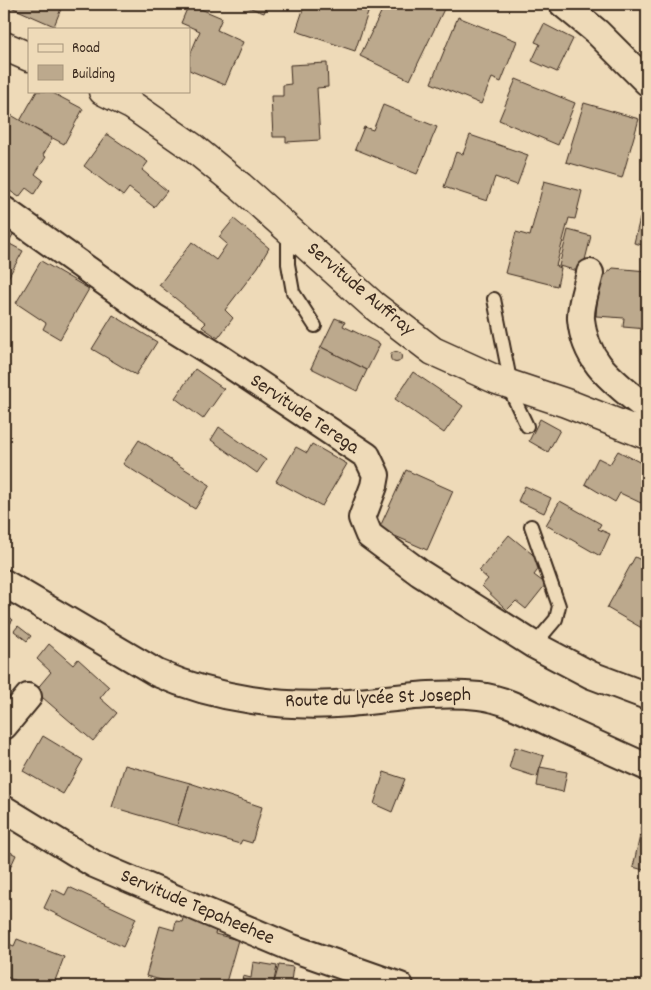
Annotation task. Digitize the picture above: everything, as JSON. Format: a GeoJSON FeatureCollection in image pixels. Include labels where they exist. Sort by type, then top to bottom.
{"type":"FeatureCollection","features":[{"type":"Feature","properties":{"kind":"street"},"geometry":{"type":"LineString","coordinates":[[563,4],[597,32],[647,82]]}},
{"type":"Feature","properties":{"kind":"street"},"geometry":{"type":"LineString","coordinates":[[4,46],[28,57]]}},
{"type":"Feature","properties":{"kind":"street","name":"Servitude Auffray"},"geometry":{"type":"LineString","coordinates":[[105,92],[133,106],[192,147],[373,305],[433,351],[509,384],[566,402],[647,435]]}},
{"type":"Feature","properties":{"kind":"street","name":"Servitude Terega"},"geometry":{"type":"LineString","coordinates":[[4,210],[154,317],[217,356],[367,456],[376,475],[374,486],[362,518],[369,535],[420,573],[534,645],[591,675],[647,696]]}},
{"type":"Feature","properties":{"kind":"street"},"geometry":{"type":"LineString","coordinates":[[590,273],[581,318],[593,360],[606,375],[647,409]]}},
{"type":"Feature","properties":{"kind":"street","name":"Route du lycée St Joseph"},"geometry":{"type":"LineString","coordinates":[[4,583],[157,673],[178,682],[232,695],[294,705],[337,704],[437,695],[480,696],[517,708],[647,767]]}},
{"type":"Feature","properties":{"kind":"street"},"geometry":{"type":"LineString","coordinates":[[4,726],[28,697]]}},
{"type":"Feature","properties":{"kind":"street","name":"Servitude Tepaheehee"},"geometry":{"type":"LineString","coordinates":[[4,809],[94,864],[292,948],[400,986]]}},
{"type":"Feature","properties":{"kind":"lane"},"geometry":{"type":"LineString","coordinates":[[288,229],[288,264],[293,292],[315,326]]}},
{"type":"Feature","properties":{"kind":"lane"},"geometry":{"type":"LineString","coordinates":[[494,299],[509,384],[527,426]]}},
{"type":"Feature","properties":{"kind":"lane"},"geometry":{"type":"LineString","coordinates":[[531,526],[559,606],[556,619],[534,645]]}},
{"type":"Feature","properties":{"kind":"building"},"geometry":{"type":"Polygon","coordinates":[[[4,4],[63,4],[54,26],[4,4]]]}},
{"type":"Feature","properties":{"kind":"building"},"geometry":{"type":"Polygon","coordinates":[[[189,4],[222,18],[217,30],[243,42],[225,85],[190,70],[190,55],[200,31],[181,23],[189,4]]]}},
{"type":"Feature","properties":{"kind":"building"},"geometry":{"type":"Polygon","coordinates":[[[240,4],[268,4],[264,13],[240,4]]]}},
{"type":"Feature","properties":{"kind":"building"},"geometry":{"type":"Polygon","coordinates":[[[305,4],[371,4],[355,51],[296,31],[305,4]]]}},
{"type":"Feature","properties":{"kind":"building"},"geometry":{"type":"Polygon","coordinates":[[[385,4],[433,4],[444,9],[410,80],[360,56],[385,4]]]}},
{"type":"Feature","properties":{"kind":"building"},"geometry":{"type":"Polygon","coordinates":[[[458,17],[517,41],[501,82],[492,78],[481,104],[431,83],[458,17]]]}},
{"type":"Feature","properties":{"kind":"building"},"geometry":{"type":"Polygon","coordinates":[[[544,24],[573,39],[557,72],[532,61],[540,44],[535,42],[544,24]]]}},
{"type":"Feature","properties":{"kind":"building"},"geometry":{"type":"Polygon","coordinates":[[[327,63],[328,87],[317,88],[320,140],[286,142],[286,137],[273,137],[271,96],[283,96],[283,85],[291,84],[290,65],[327,63]]]}},
{"type":"Feature","properties":{"kind":"building"},"geometry":{"type":"Polygon","coordinates":[[[516,79],[575,103],[558,145],[499,120],[516,79]]]}},
{"type":"Feature","properties":{"kind":"building"},"geometry":{"type":"Polygon","coordinates":[[[36,92],[51,92],[83,109],[64,144],[20,121],[36,92]]]}},
{"type":"Feature","properties":{"kind":"building"},"geometry":{"type":"Polygon","coordinates":[[[584,103],[639,119],[622,178],[566,162],[584,103]]]}},
{"type":"Feature","properties":{"kind":"building"},"geometry":{"type":"Polygon","coordinates":[[[383,105],[437,127],[417,174],[355,149],[364,127],[373,130],[383,105]]]}},
{"type":"Feature","properties":{"kind":"building"},"geometry":{"type":"Polygon","coordinates":[[[6,112],[52,139],[43,155],[46,157],[35,174],[43,180],[34,194],[26,188],[19,197],[4,187],[4,116],[6,112]]]}},
{"type":"Feature","properties":{"kind":"building"},"geometry":{"type":"Polygon","coordinates":[[[107,134],[148,162],[142,170],[167,191],[154,207],[129,188],[123,196],[84,166],[107,134]]]}},
{"type":"Feature","properties":{"kind":"building"},"geometry":{"type":"Polygon","coordinates":[[[470,135],[528,155],[517,185],[495,177],[487,201],[444,187],[456,152],[463,154],[470,135]]]}},
{"type":"Feature","properties":{"kind":"building"},"geometry":{"type":"Polygon","coordinates":[[[647,169],[647,193],[640,191],[647,169]]]}},
{"type":"Feature","properties":{"kind":"building"},"geometry":{"type":"Polygon","coordinates":[[[544,181],[582,191],[575,219],[569,218],[556,266],[561,268],[557,286],[505,273],[516,232],[530,236],[544,181]]]}},
{"type":"Feature","properties":{"kind":"building"},"geometry":{"type":"Polygon","coordinates":[[[640,218],[647,220],[647,246],[634,243],[640,218]]]}},
{"type":"Feature","properties":{"kind":"building"},"geometry":{"type":"Polygon","coordinates":[[[234,219],[269,248],[258,267],[225,310],[233,318],[218,338],[202,327],[206,323],[159,285],[192,242],[216,260],[227,244],[219,237],[234,219]]]}},
{"type":"Feature","properties":{"kind":"building"},"geometry":{"type":"Polygon","coordinates":[[[4,220],[17,228],[8,243],[23,251],[4,285],[4,220]]]}},
{"type":"Feature","properties":{"kind":"building"},"geometry":{"type":"Polygon","coordinates":[[[568,230],[591,236],[582,272],[559,266],[568,230]]]}},
{"type":"Feature","properties":{"kind":"building"},"geometry":{"type":"Polygon","coordinates":[[[41,261],[89,289],[60,339],[43,329],[46,323],[16,303],[41,261]]]}},
{"type":"Feature","properties":{"kind":"building"},"geometry":{"type":"Polygon","coordinates":[[[613,268],[647,271],[647,329],[623,327],[624,318],[596,316],[599,277],[603,277],[613,268]]]}},
{"type":"Feature","properties":{"kind":"building"},"geometry":{"type":"Polygon","coordinates":[[[113,315],[157,342],[136,375],[92,349],[113,315]]]}},
{"type":"Feature","properties":{"kind":"building"},"geometry":{"type":"Polygon","coordinates":[[[335,318],[345,322],[343,326],[380,344],[367,370],[321,347],[335,318]]]}},
{"type":"Feature","properties":{"kind":"building"},"geometry":{"type":"Polygon","coordinates":[[[321,347],[367,370],[357,391],[311,368],[321,347]]]}},
{"type":"Feature","properties":{"kind":"building"},"geometry":{"type":"Polygon","coordinates":[[[394,352],[398,352],[401,357],[400,361],[394,362],[391,359],[391,355],[394,352]]]}},
{"type":"Feature","properties":{"kind":"building"},"geometry":{"type":"Polygon","coordinates":[[[195,369],[224,389],[203,419],[175,398],[195,369]]]}},
{"type":"Feature","properties":{"kind":"building"},"geometry":{"type":"Polygon","coordinates":[[[413,372],[463,406],[444,433],[395,399],[413,372]]]}},
{"type":"Feature","properties":{"kind":"building"},"geometry":{"type":"Polygon","coordinates":[[[540,419],[560,430],[548,452],[529,441],[540,419]]]}},
{"type":"Feature","properties":{"kind":"building"},"geometry":{"type":"Polygon","coordinates":[[[219,427],[266,460],[257,473],[211,440],[219,427]]]}},
{"type":"Feature","properties":{"kind":"building"},"geometry":{"type":"Polygon","coordinates":[[[139,440],[210,485],[195,509],[123,464],[139,440]]]}},
{"type":"Feature","properties":{"kind":"building"},"geometry":{"type":"Polygon","coordinates":[[[312,444],[347,464],[322,506],[276,481],[296,447],[307,453],[312,444]]]}},
{"type":"Feature","properties":{"kind":"building"},"geometry":{"type":"Polygon","coordinates":[[[618,451],[647,466],[647,490],[641,503],[620,493],[615,502],[585,484],[598,458],[610,464],[618,451]]]}},
{"type":"Feature","properties":{"kind":"building"},"geometry":{"type":"Polygon","coordinates":[[[406,470],[453,491],[427,550],[379,529],[406,470]]]}},
{"type":"Feature","properties":{"kind":"building"},"geometry":{"type":"Polygon","coordinates":[[[525,486],[551,498],[544,513],[518,501],[525,486]]]}},
{"type":"Feature","properties":{"kind":"building"},"geometry":{"type":"Polygon","coordinates":[[[560,501],[601,524],[598,529],[610,534],[600,556],[546,525],[560,501]]]}},
{"type":"Feature","properties":{"kind":"building"},"geometry":{"type":"Polygon","coordinates":[[[509,535],[543,563],[534,575],[546,584],[526,609],[516,601],[507,610],[482,586],[488,579],[479,571],[509,535]]]}},
{"type":"Feature","properties":{"kind":"building"},"geometry":{"type":"Polygon","coordinates":[[[635,557],[647,563],[647,631],[607,608],[635,557]]]}},
{"type":"Feature","properties":{"kind":"building"},"geometry":{"type":"Polygon","coordinates":[[[4,612],[13,620],[4,631],[4,612]]]}},
{"type":"Feature","properties":{"kind":"building"},"geometry":{"type":"Polygon","coordinates":[[[18,626],[31,636],[27,641],[14,631],[18,626]]]}},
{"type":"Feature","properties":{"kind":"building"},"geometry":{"type":"Polygon","coordinates":[[[49,644],[73,665],[78,659],[109,687],[100,698],[117,713],[93,741],[35,691],[51,672],[37,659],[49,644]]]}},
{"type":"Feature","properties":{"kind":"building"},"geometry":{"type":"Polygon","coordinates":[[[43,736],[83,760],[63,794],[23,771],[43,736]]]}},
{"type":"Feature","properties":{"kind":"building"},"geometry":{"type":"Polygon","coordinates":[[[515,747],[544,756],[537,777],[509,768],[515,747]]]}},
{"type":"Feature","properties":{"kind":"building"},"geometry":{"type":"Polygon","coordinates":[[[125,765],[190,783],[177,826],[112,807],[125,765]]]}},
{"type":"Feature","properties":{"kind":"building"},"geometry":{"type":"Polygon","coordinates":[[[540,767],[567,772],[563,792],[537,786],[540,767]]]}},
{"type":"Feature","properties":{"kind":"building"},"geometry":{"type":"Polygon","coordinates":[[[384,772],[405,779],[392,812],[374,804],[384,772]]]}},
{"type":"Feature","properties":{"kind":"building"},"geometry":{"type":"Polygon","coordinates":[[[190,783],[262,807],[252,843],[242,840],[240,844],[177,826],[190,783]]]}},
{"type":"Feature","properties":{"kind":"building"},"geometry":{"type":"Polygon","coordinates":[[[642,827],[647,828],[647,871],[633,867],[642,827]]]}},
{"type":"Feature","properties":{"kind":"building"},"geometry":{"type":"Polygon","coordinates":[[[4,849],[16,855],[4,881],[4,849]]]}},
{"type":"Feature","properties":{"kind":"building"},"geometry":{"type":"Polygon","coordinates":[[[69,887],[136,918],[123,947],[44,908],[53,889],[65,895],[69,887]]]}},
{"type":"Feature","properties":{"kind":"building"},"geometry":{"type":"Polygon","coordinates":[[[184,915],[218,924],[215,934],[238,940],[225,986],[184,986],[146,976],[160,926],[174,930],[176,921],[182,922],[184,915]]]}},
{"type":"Feature","properties":{"kind":"building"},"geometry":{"type":"Polygon","coordinates":[[[17,939],[64,957],[53,986],[28,986],[4,976],[4,942],[14,946],[17,939]]]}},
{"type":"Feature","properties":{"kind":"building"},"geometry":{"type":"Polygon","coordinates":[[[253,962],[277,966],[273,986],[241,986],[243,976],[251,978],[253,962]]]}},
{"type":"Feature","properties":{"kind":"building"},"geometry":{"type":"Polygon","coordinates":[[[279,965],[293,967],[291,981],[313,986],[273,986],[279,965]]]}}]}
